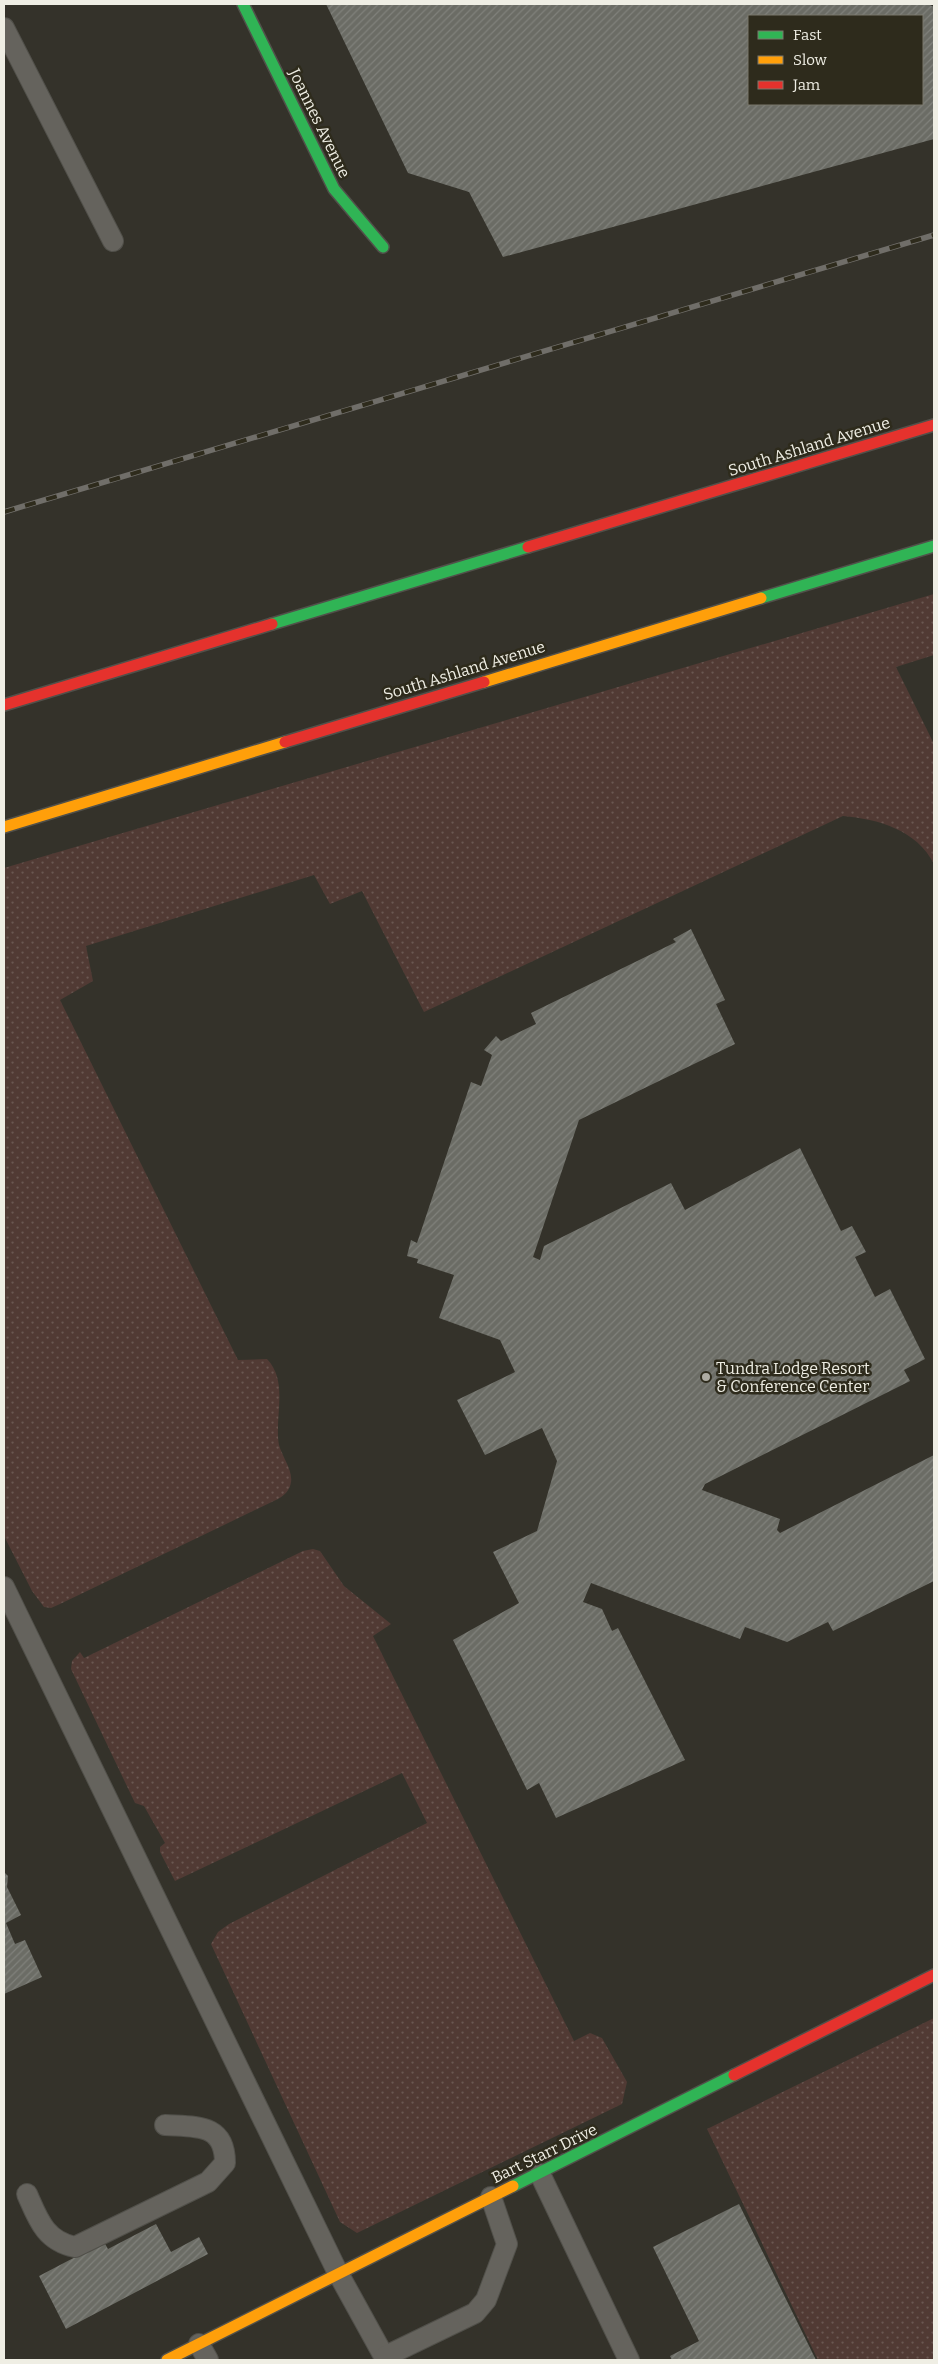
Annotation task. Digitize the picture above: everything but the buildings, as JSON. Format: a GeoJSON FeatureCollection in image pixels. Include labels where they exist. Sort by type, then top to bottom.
{"type":"FeatureCollection","features":[{"type":"Feature","properties":{"kind":"main road","name":"Joannes Avenue"},"geometry":{"type":"LineString","coordinates":[[243,4],[334,189],[383,247]]}},
{"type":"Feature","properties":{"kind":"main road","name":"South Ashland Avenue"},"geometry":{"type":"LineString","coordinates":[[4,705],[934,425]]}},
{"type":"Feature","properties":{"kind":"main road","name":"South Ashland Avenue"},"geometry":{"type":"LineString","coordinates":[[4,827],[934,546]]}},
{"type":"Feature","properties":{"kind":"main road","name":"Bart Starr Drive"},"geometry":{"type":"LineString","coordinates":[[167,2360],[203,2352],[338,2273],[540,2174],[934,1975]]}},
{"type":"Feature","properties":{"kind":"lane"},"geometry":{"type":"LineString","coordinates":[[4,28],[113,241]]}},
{"type":"Feature","properties":{"kind":"lane"},"geometry":{"type":"LineString","coordinates":[[4,1587],[338,2273],[385,2359],[474,2313],[486,2300],[507,2244],[491,2198]]}},
{"type":"Feature","properties":{"kind":"lane"},"geometry":{"type":"LineString","coordinates":[[27,2194],[43,2229],[64,2245],[75,2247],[208,2182],[225,2163],[225,2148],[218,2136],[205,2128],[165,2125]]}},
{"type":"Feature","properties":{"kind":"lane"},"geometry":{"type":"LineString","coordinates":[[540,2174],[629,2360]]}},
{"type":"Feature","properties":{"kind":"shaded area"},"geometry":{"type":"Polygon","coordinates":[[[934,594],[934,655],[896,667],[934,744],[934,864],[927,852],[918,843],[895,828],[870,820],[843,816],[424,1012],[362,891],[330,904],[314,875],[86,946],[93,981],[60,1000],[238,1360],[267,1359],[274,1368],[279,1389],[279,1445],[289,1468],[291,1482],[287,1492],[278,1499],[60,1604],[51,1608],[44,1607],[32,1591],[4,1536],[4,868],[934,594]]]}},
{"type":"Feature","properties":{"kind":"shaded area"},"geometry":{"type":"Polygon","coordinates":[[[313,1549],[320,1551],[344,1586],[391,1624],[373,1636],[574,2041],[590,2033],[602,2038],[627,2082],[622,2104],[357,2233],[340,2222],[211,1944],[218,1932],[229,1924],[427,1823],[402,1773],[175,1881],[160,1852],[160,1847],[165,1843],[144,1806],[135,1803],[71,1669],[72,1661],[80,1652],[84,1658],[303,1551],[313,1549]]]}},
{"type":"Feature","properties":{"kind":"shaded area"},"geometry":{"type":"Polygon","coordinates":[[[934,2018],[934,2360],[818,2360],[707,2129],[934,2018]]]}},
{"type":"Feature","properties":{"kind":"railway"},"geometry":{"type":"LineString","coordinates":[[4,512],[934,235]]}},
{"type":"Feature","properties":{"kind":"traffic: fast"},"geometry":{"type":"LineString","coordinates":[[243,4],[334,189],[383,247]]}},
{"type":"Feature","properties":{"kind":"traffic: fast"},"geometry":{"type":"LineString","coordinates":[[761,598],[934,546]]}},
{"type":"Feature","properties":{"kind":"traffic: fast"},"geometry":{"type":"LineString","coordinates":[[272,624],[528,547]]}},
{"type":"Feature","properties":{"kind":"traffic: fast"},"geometry":{"type":"LineString","coordinates":[[513,2186],[734,2075]]}},
{"type":"Feature","properties":{"kind":"traffic: slow"},"geometry":{"type":"LineString","coordinates":[[484,682],[761,598]]}},
{"type":"Feature","properties":{"kind":"traffic: slow"},"geometry":{"type":"LineString","coordinates":[[4,827],[285,742]]}},
{"type":"Feature","properties":{"kind":"traffic: slow"},"geometry":{"type":"LineString","coordinates":[[167,2360],[513,2186]]}},
{"type":"Feature","properties":{"kind":"traffic: jam"},"geometry":{"type":"LineString","coordinates":[[528,547],[934,425]]}},
{"type":"Feature","properties":{"kind":"traffic: jam"},"geometry":{"type":"LineString","coordinates":[[4,705],[272,624]]}},
{"type":"Feature","properties":{"kind":"traffic: jam"},"geometry":{"type":"LineString","coordinates":[[285,742],[484,682]]}},
{"type":"Feature","properties":{"kind":"traffic: jam"},"geometry":{"type":"LineString","coordinates":[[734,2075],[934,1975]]}},
{"type":"Feature","properties":{"kind":"place","name":"Tundra Lodge Resort & Conference Center"},"geometry":{"type":"Point","coordinates":[706,1377]}}]}
